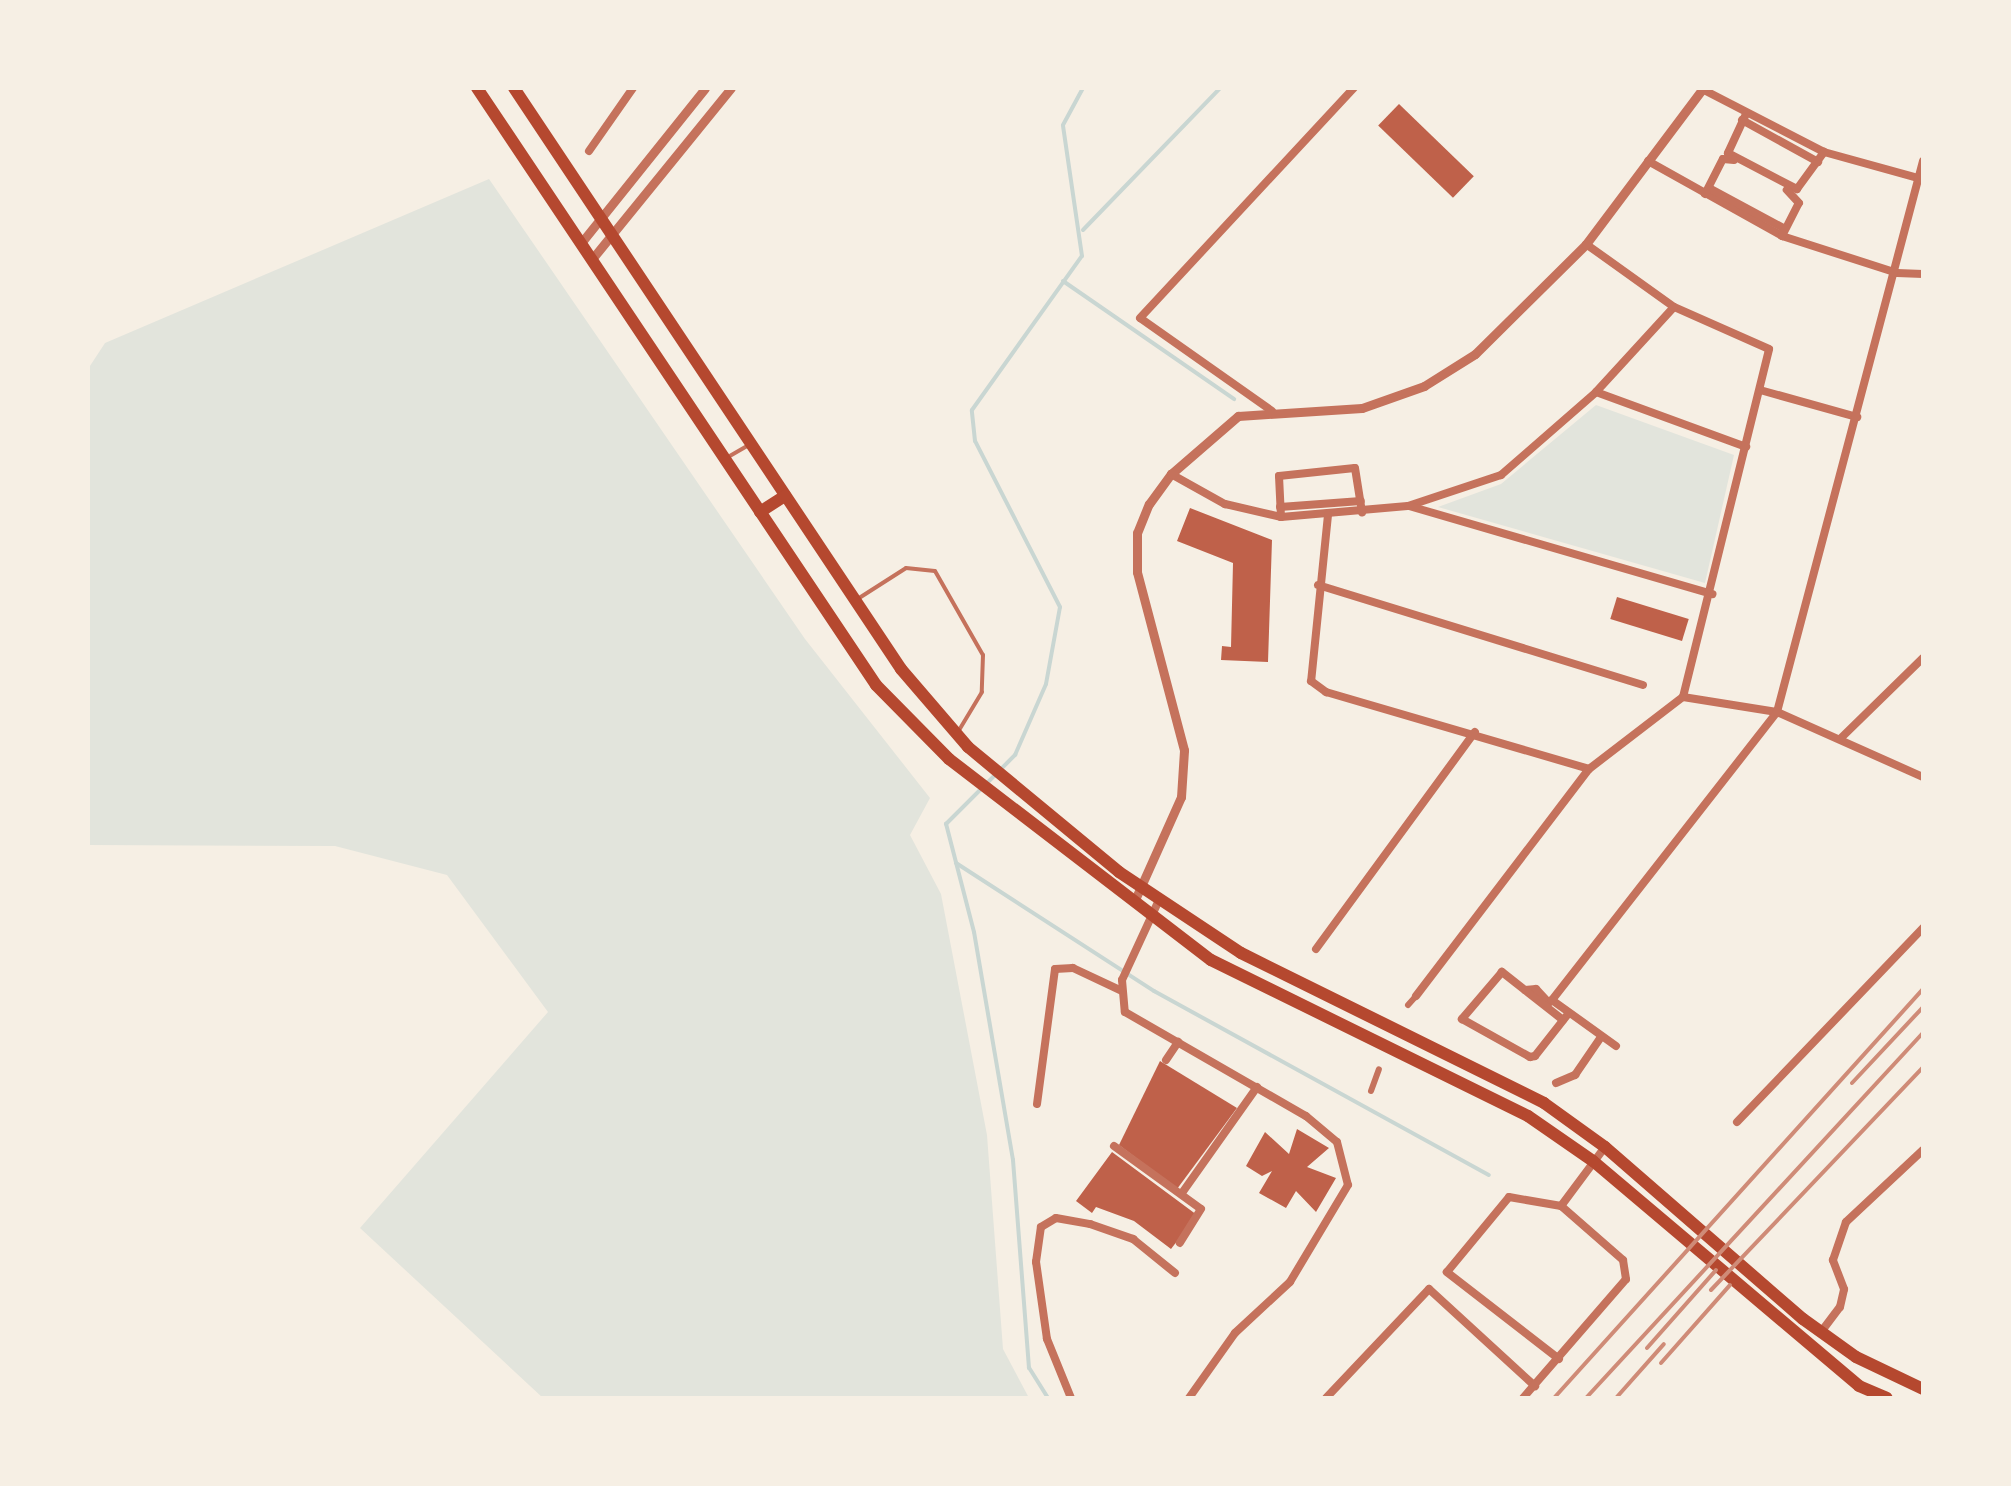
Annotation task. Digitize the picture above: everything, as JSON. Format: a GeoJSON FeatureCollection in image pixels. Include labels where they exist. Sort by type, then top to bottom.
{"type":"FeatureCollection","features":[{"type":"Feature","properties":{"kind":"main road"},"geometry":{"type":"LineString","coordinates":[[477,88],[876,685],[961,770],[1008,811],[1211,960],[1457,1079],[1593,1161],[1677,1237],[1790,1331],[1859,1386],[1887,1398]]}},
{"type":"Feature","properties":{"kind":"main road"},"geometry":{"type":"LineString","coordinates":[[514,88],[854,601],[968,747],[1021,794],[1141,888],[1241,953],[1544,1103],[1605,1147],[1803,1319],[1923,1389]]}},
{"type":"Feature","properties":{"kind":"main road"},"geometry":{"type":"LineString","coordinates":[[760,512],[785,496]]}},
{"type":"Feature","properties":{"kind":"main road"},"geometry":{"type":"LineString","coordinates":[[1457,1079],[1465,1063]]}},
{"type":"Feature","properties":{"kind":"main road"},"geometry":{"type":"LineString","coordinates":[[1778,1321],[1789,1308]]}},
{"type":"Feature","properties":{"kind":"street"},"geometry":{"type":"LineString","coordinates":[[589,151],[633,88]]}},
{"type":"Feature","properties":{"kind":"street"},"geometry":{"type":"LineString","coordinates":[[581,243],[705,88]]}},
{"type":"Feature","properties":{"kind":"street"},"geometry":{"type":"LineString","coordinates":[[592,259],[731,88]]}},
{"type":"Feature","properties":{"kind":"street"},"geometry":{"type":"LineString","coordinates":[[1272,411],[1140,318],[1354,88]]}},
{"type":"Feature","properties":{"kind":"street"},"geometry":{"type":"LineString","coordinates":[[1134,902],[1181,797],[1184,750],[1137,572],[1137,533],[1171,474],[1238,416],[1272,411],[1362,408],[1424,386],[1475,354],[1586,244],[1702,88],[1818,162]]}},
{"type":"Feature","properties":{"kind":"street"},"geometry":{"type":"LineString","coordinates":[[1744,117],[1824,152],[1918,178]]}},
{"type":"Feature","properties":{"kind":"street"},"geometry":{"type":"LineString","coordinates":[[1744,117],[1728,153],[1797,189],[1824,152]]}},
{"type":"Feature","properties":{"kind":"street"},"geometry":{"type":"LineString","coordinates":[[1707,191],[1729,157],[1797,196],[1784,232]]}},
{"type":"Feature","properties":{"kind":"street"},"geometry":{"type":"LineString","coordinates":[[1648,161],[1784,232],[1897,273],[1923,274]]}},
{"type":"Feature","properties":{"kind":"street"},"geometry":{"type":"LineString","coordinates":[[1549,1003],[1777,712],[1897,273],[1923,161]]}},
{"type":"Feature","properties":{"kind":"street"},"geometry":{"type":"LineString","coordinates":[[1408,1005],[1589,769],[1683,697],[1712,594],[1760,390],[1769,349],[1674,307],[1586,244]]}},
{"type":"Feature","properties":{"kind":"street"},"geometry":{"type":"LineString","coordinates":[[1171,474],[1225,504],[1281,512],[1328,515],[1408,506],[1501,475],[1596,392],[1674,307]]}},
{"type":"Feature","properties":{"kind":"street"},"geometry":{"type":"LineString","coordinates":[[1760,390],[1857,417]]}},
{"type":"Feature","properties":{"kind":"street"},"geometry":{"type":"LineString","coordinates":[[1596,392],[1746,447]]}},
{"type":"Feature","properties":{"kind":"street"},"geometry":{"type":"LineString","coordinates":[[1281,512],[1282,474],[1355,468],[1362,512]]}},
{"type":"Feature","properties":{"kind":"street"},"geometry":{"type":"LineString","coordinates":[[1281,512],[1361,501]]}},
{"type":"Feature","properties":{"kind":"street"},"geometry":{"type":"LineString","coordinates":[[1408,506],[1712,594]]}},
{"type":"Feature","properties":{"kind":"street"},"geometry":{"type":"LineString","coordinates":[[1328,515],[1318,585],[1311,681],[1326,692],[1475,732],[1589,769]]}},
{"type":"Feature","properties":{"kind":"street"},"geometry":{"type":"LineString","coordinates":[[1318,585],[1643,685]]}},
{"type":"Feature","properties":{"kind":"street"},"geometry":{"type":"LineString","coordinates":[[1840,739],[1923,658]]}},
{"type":"Feature","properties":{"kind":"street"},"geometry":{"type":"LineString","coordinates":[[1683,697],[1777,712],[1923,777]]}},
{"type":"Feature","properties":{"kind":"street"},"geometry":{"type":"LineString","coordinates":[[1316,949],[1475,732]]}},
{"type":"Feature","properties":{"kind":"street"},"geometry":{"type":"LineString","coordinates":[[1159,900],[1120,990],[1125,1012],[1257,1087],[1337,1142],[1348,1185],[1290,1282],[1235,1333],[1189,1398]]}},
{"type":"Feature","properties":{"kind":"street"},"geometry":{"type":"LineString","coordinates":[[1737,1122],[1923,928]]}},
{"type":"Feature","properties":{"kind":"street"},"geometry":{"type":"LineString","coordinates":[[1037,1104],[1055,969],[1073,968],[1120,990]]}},
{"type":"Feature","properties":{"kind":"street"},"geometry":{"type":"LineString","coordinates":[[1566,1017],[1530,1057],[1462,1019],[1496,975],[1549,1003],[1566,1017],[1616,1046]]}},
{"type":"Feature","properties":{"kind":"street"},"geometry":{"type":"LineString","coordinates":[[1556,1083],[1575,1075],[1601,1037]]}},
{"type":"Feature","properties":{"kind":"street"},"geometry":{"type":"LineString","coordinates":[[1166,1060],[1178,1042]]}},
{"type":"Feature","properties":{"kind":"street"},"geometry":{"type":"LineString","coordinates":[[1371,1091],[1379,1069]]}},
{"type":"Feature","properties":{"kind":"street"},"geometry":{"type":"LineString","coordinates":[[1182,1193],[1257,1087]]}},
{"type":"Feature","properties":{"kind":"street"},"geometry":{"type":"LineString","coordinates":[[1114,1146],[1182,1193],[1202,1213],[1180,1243]]}},
{"type":"Feature","properties":{"kind":"street"},"geometry":{"type":"LineString","coordinates":[[1561,1206],[1605,1147]]}},
{"type":"Feature","properties":{"kind":"street"},"geometry":{"type":"LineString","coordinates":[[1821,1332],[1840,1307],[1844,1289],[1833,1260],[1846,1222],[1923,1150]]}},
{"type":"Feature","properties":{"kind":"street"},"geometry":{"type":"LineString","coordinates":[[1523,1398],[1535,1386],[1613,1300],[1627,1270],[1561,1206],[1509,1197],[1447,1272],[1559,1359]]}},
{"type":"Feature","properties":{"kind":"street"},"geometry":{"type":"LineString","coordinates":[[1071,1398],[1047,1339],[1036,1262],[1041,1227],[1056,1218],[1090,1224],[1133,1239],[1175,1273]]}},
{"type":"Feature","properties":{"kind":"street"},"geometry":{"type":"LineString","coordinates":[[1326,1398],[1429,1289],[1535,1386]]}},
{"type":"Feature","properties":{"kind":"lane"},"geometry":{"type":"LineString","coordinates":[[725,458],[751,444]]}},
{"type":"Feature","properties":{"kind":"lane"},"geometry":{"type":"LineString","coordinates":[[854,601],[906,568],[935,571],[984,665],[982,692],[956,734]]}},
{"type":"Feature","properties":{"kind":"shaded area"},"geometry":{"type":"Polygon","coordinates":[[[489,179],[805,639],[930,798],[910,835],[941,894],[987,1135],[1003,1349],[1029,1398],[543,1398],[360,1228],[548,1012],[447,875],[335,846],[88,845],[88,369],[105,343],[489,179]]]}},
{"type":"Feature","properties":{"kind":"shaded area"},"geometry":{"type":"Polygon","coordinates":[[[1596,405],[1734,455],[1705,583],[1438,507],[1501,484],[1596,405]]]}},
{"type":"Feature","properties":{"kind":"building"},"geometry":{"type":"Polygon","coordinates":[[[1399,104],[1474,176],[1453,198],[1378,126],[1399,104]]]}},
{"type":"Feature","properties":{"kind":"building"},"geometry":{"type":"Polygon","coordinates":[[[1190,508],[1272,540],[1268,662],[1221,660],[1222,646],[1231,647],[1233,563],[1177,541],[1190,508]]]}},
{"type":"Feature","properties":{"kind":"building"},"geometry":{"type":"Polygon","coordinates":[[[1617,597],[1689,619],[1682,641],[1610,619],[1617,597]]]}},
{"type":"Feature","properties":{"kind":"building"},"geometry":{"type":"Polygon","coordinates":[[[1160,1061],[1237,1108],[1177,1189],[1119,1145],[1160,1061]]]}},
{"type":"Feature","properties":{"kind":"building"},"geometry":{"type":"Polygon","coordinates":[[[1297,1129],[1329,1148],[1307,1167],[1336,1178],[1316,1212],[1296,1191],[1286,1208],[1259,1193],[1272,1171],[1262,1176],[1246,1166],[1265,1132],[1289,1154],[1297,1129]]]}},
{"type":"Feature","properties":{"kind":"building"},"geometry":{"type":"Polygon","coordinates":[[[1112,1152],[1197,1215],[1171,1249],[1134,1221],[1096,1207],[1092,1213],[1076,1201],[1112,1152]]]}},
{"type":"Feature","properties":{"kind":"waterway"},"geometry":{"type":"LineString","coordinates":[[1048,1398],[1029,1368],[1013,1160],[974,932],[946,824],[1015,755],[1046,684],[1060,607],[975,441],[972,410],[1082,256],[1063,125],[1083,88]]}},
{"type":"Feature","properties":{"kind":"waterway"},"geometry":{"type":"LineString","coordinates":[[1083,230],[1220,88]]}},
{"type":"Feature","properties":{"kind":"waterway"},"geometry":{"type":"LineString","coordinates":[[1063,281],[1234,399]]}},
{"type":"Feature","properties":{"kind":"waterway"},"geometry":{"type":"LineString","coordinates":[[956,863],[1154,991],[1489,1175]]}},
{"type":"Feature","properties":{"kind":"railway"},"geometry":{"type":"LineString","coordinates":[[1554,1398],[1923,989]]}},
{"type":"Feature","properties":{"kind":"railway"},"geometry":{"type":"LineString","coordinates":[[1852,1083],[1923,1007]]}},
{"type":"Feature","properties":{"kind":"railway"},"geometry":{"type":"LineString","coordinates":[[1586,1398],[1923,1033]]}},
{"type":"Feature","properties":{"kind":"railway"},"geometry":{"type":"LineString","coordinates":[[1711,1290],[1923,1067]]}},
{"type":"Feature","properties":{"kind":"railway"},"geometry":{"type":"LineString","coordinates":[[1647,1348],[1716,1270]]}},
{"type":"Feature","properties":{"kind":"railway"},"geometry":{"type":"LineString","coordinates":[[1661,1363],[1730,1285]]}},
{"type":"Feature","properties":{"kind":"railway"},"geometry":{"type":"LineString","coordinates":[[1616,1398],[1664,1344]]}}]}
